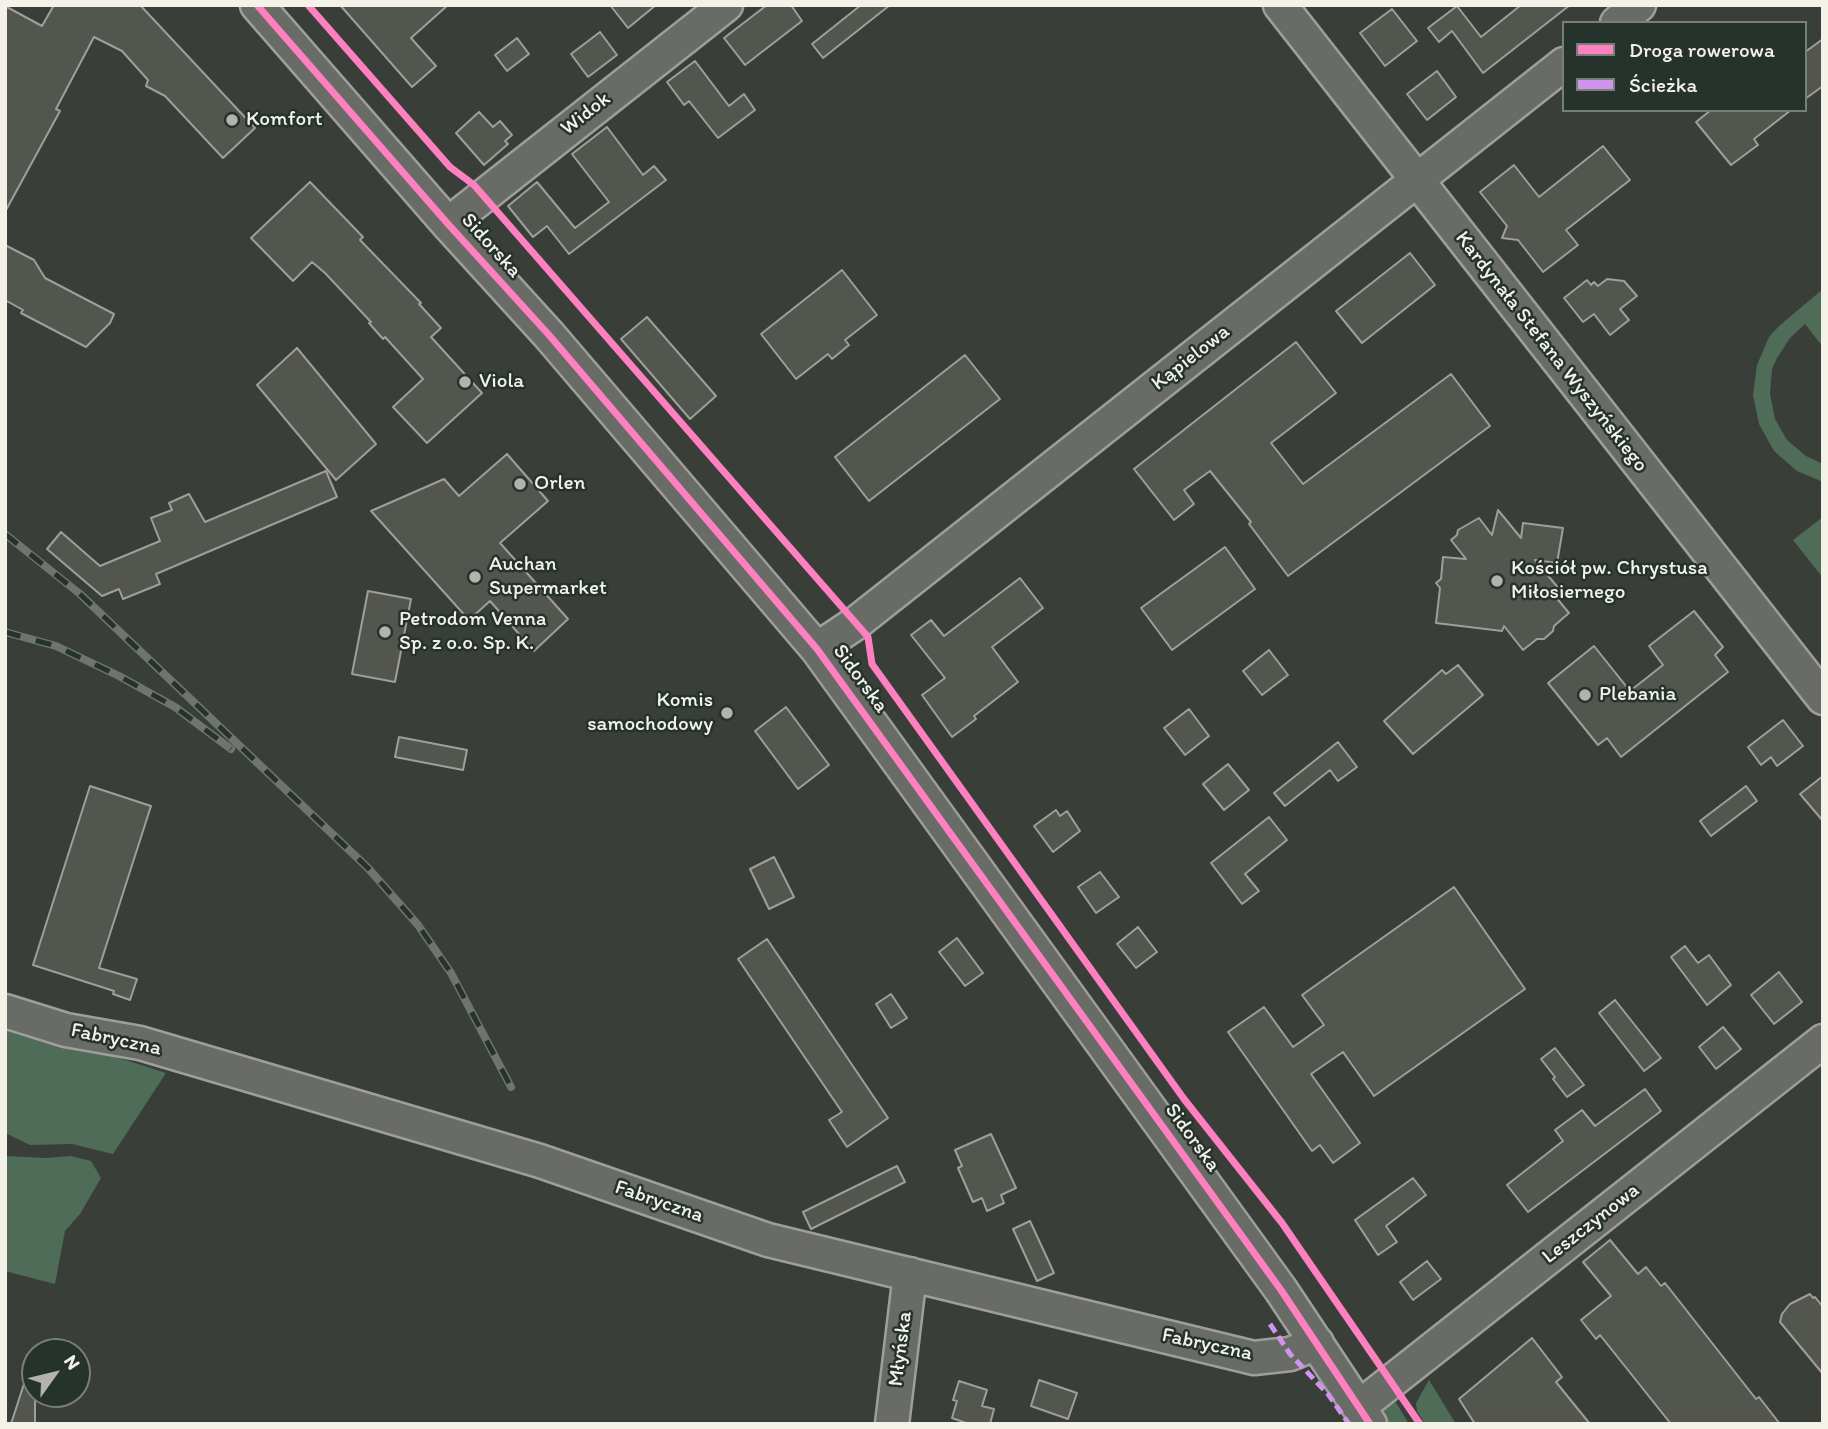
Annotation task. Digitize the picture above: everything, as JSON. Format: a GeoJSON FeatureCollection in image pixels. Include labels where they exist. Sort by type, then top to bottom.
{"type":"FeatureCollection","features":[{"type":"Feature","properties":{"kind":"street","name":"Sidorska"},"geometry":{"type":"LineString","coordinates":[[257,5],[448,225],[549,335],[817,649],[1317,1343],[1365,1415]]}},
{"type":"Feature","properties":{"kind":"street","name":"Widok"},"geometry":{"type":"LineString","coordinates":[[448,225],[726,5]]}},
{"type":"Feature","properties":{"kind":"street","name":"Kardynała Stefana Wyszyńskiego"},"geometry":{"type":"LineString","coordinates":[[1280,5],[1823,698]]}},
{"type":"Feature","properties":{"kind":"street"},"geometry":{"type":"LineString","coordinates":[[1619,21],[1639,5]]}},
{"type":"Feature","properties":{"kind":"street","name":"Kąpielowa"},"geometry":{"type":"LineString","coordinates":[[817,649],[856,623],[1562,66]]}},
{"type":"Feature","properties":{"kind":"street","name":"Fabryczna"},"geometry":{"type":"LineString","coordinates":[[5,1011],[66,1030],[153,1046],[540,1161],[768,1240],[1254,1358],[1290,1354],[1317,1343]]}},
{"type":"Feature","properties":{"kind":"street","name":"Leszczynowa"},"geometry":{"type":"LineString","coordinates":[[1365,1415],[1823,1041]]}},
{"type":"Feature","properties":{"kind":"street","name":"Młyńska"},"geometry":{"type":"LineString","coordinates":[[892,1424],[910,1274]]}},
{"type":"Feature","properties":{"kind":"green space"},"geometry":{"type":"Polygon","coordinates":[[[1823,289],[1823,347],[1805,324],[1790,338],[1777,358],[1772,369],[1770,394],[1775,419],[1787,440],[1806,456],[1823,464],[1823,482],[1797,471],[1774,451],[1759,424],[1753,395],[1757,365],[1769,337],[1823,289]]]}},
{"type":"Feature","properties":{"kind":"green space"},"geometry":{"type":"Polygon","coordinates":[[[1823,517],[1823,578],[1793,540],[1823,517]]]}},
{"type":"Feature","properties":{"kind":"green space"},"geometry":{"type":"Polygon","coordinates":[[[5,1026],[166,1073],[113,1154],[72,1144],[30,1145],[5,1133],[5,1026]]]}},
{"type":"Feature","properties":{"kind":"green space"},"geometry":{"type":"Polygon","coordinates":[[[5,1156],[71,1156],[91,1161],[101,1178],[80,1214],[65,1231],[55,1284],[5,1271],[5,1156]]]}},
{"type":"Feature","properties":{"kind":"green space"},"geometry":{"type":"Polygon","coordinates":[[[1429,1380],[1456,1424],[1425,1424],[1417,1411],[1416,1403],[1429,1380]]]}},
{"type":"Feature","properties":{"kind":"green space"},"geometry":{"type":"Polygon","coordinates":[[[1392,1396],[1409,1424],[1388,1424],[1384,1409],[1392,1396]]]}},
{"type":"Feature","properties":{"kind":"building"},"geometry":{"type":"Polygon","coordinates":[[[54,5],[140,5],[255,128],[223,158],[165,96],[146,86],[148,80],[122,51],[94,37],[56,109],[60,111],[5,212],[5,6],[42,26],[54,5]]]}},
{"type":"Feature","properties":{"kind":"building"},"geometry":{"type":"Polygon","coordinates":[[[340,5],[448,5],[411,38],[436,66],[412,87],[340,5]]]}},
{"type":"Feature","properties":{"kind":"building"},"geometry":{"type":"Polygon","coordinates":[[[610,5],[656,5],[628,28],[610,5]]]}},
{"type":"Feature","properties":{"kind":"building"},"geometry":{"type":"Polygon","coordinates":[[[767,5],[791,5],[802,21],[745,65],[724,38],[767,5]]]}},
{"type":"Feature","properties":{"kind":"building"},"geometry":{"type":"Polygon","coordinates":[[[861,5],[890,5],[823,58],[812,44],[861,5]]]}},
{"type":"Feature","properties":{"kind":"building"},"geometry":{"type":"Polygon","coordinates":[[[1521,5],[1570,5],[1483,73],[1452,31],[1439,42],[1428,28],[1457,6],[1481,37],[1521,5]]]}},
{"type":"Feature","properties":{"kind":"building"},"geometry":{"type":"Polygon","coordinates":[[[1392,9],[1417,41],[1385,66],[1360,33],[1392,9]]]}},
{"type":"Feature","properties":{"kind":"building"},"geometry":{"type":"Polygon","coordinates":[[[600,32],[617,55],[588,77],[571,54],[600,32]]]}},
{"type":"Feature","properties":{"kind":"building"},"geometry":{"type":"Polygon","coordinates":[[[517,38],[529,54],[507,71],[495,55],[517,38]]]}},
{"type":"Feature","properties":{"kind":"building"},"geometry":{"type":"Polygon","coordinates":[[[1823,39],[1823,86],[1807,98],[1807,51],[1823,39]]]}},
{"type":"Feature","properties":{"kind":"building"},"geometry":{"type":"Polygon","coordinates":[[[695,61],[729,106],[744,94],[755,110],[718,138],[689,101],[684,105],[667,82],[695,61]]]}},
{"type":"Feature","properties":{"kind":"building"},"geometry":{"type":"Polygon","coordinates":[[[1437,71],[1456,97],[1427,120],[1407,94],[1437,71]]]}},
{"type":"Feature","properties":{"kind":"building"},"geometry":{"type":"Polygon","coordinates":[[[479,112],[493,127],[500,121],[512,135],[505,141],[508,144],[484,165],[456,133],[479,112]]]}},
{"type":"Feature","properties":{"kind":"building"},"geometry":{"type":"Polygon","coordinates":[[[1708,112],[1788,112],[1754,139],[1758,145],[1731,165],[1696,122],[1708,112]]]}},
{"type":"Feature","properties":{"kind":"building"},"geometry":{"type":"Polygon","coordinates":[[[607,127],[643,175],[654,166],[666,180],[569,254],[547,226],[533,237],[508,206],[537,182],[575,228],[609,202],[572,154],[607,127]]]}},
{"type":"Feature","properties":{"kind":"building"},"geometry":{"type":"Polygon","coordinates":[[[1603,146],[1630,180],[1566,230],[1578,245],[1543,272],[1518,240],[1502,238],[1507,226],[1480,192],[1514,165],[1539,197],[1603,146]]]}},
{"type":"Feature","properties":{"kind":"building"},"geometry":{"type":"Polygon","coordinates":[[[310,182],[363,237],[360,240],[421,303],[419,304],[441,328],[431,337],[482,393],[427,443],[393,407],[423,379],[312,262],[293,281],[251,238],[310,182]]]}},
{"type":"Feature","properties":{"kind":"building"},"geometry":{"type":"Polygon","coordinates":[[[5,245],[34,260],[45,278],[114,314],[110,323],[86,347],[21,313],[23,310],[5,300],[5,245]]]}},
{"type":"Feature","properties":{"kind":"building"},"geometry":{"type":"Polygon","coordinates":[[[1410,253],[1435,285],[1362,343],[1336,311],[1410,253]]]}},
{"type":"Feature","properties":{"kind":"building"},"geometry":{"type":"Polygon","coordinates":[[[842,270],[877,315],[845,340],[849,345],[832,359],[828,354],[796,379],[761,334],[842,270]]]}},
{"type":"Feature","properties":{"kind":"building"},"geometry":{"type":"Polygon","coordinates":[[[1607,279],[1624,281],[1637,296],[1620,309],[1629,320],[1610,335],[1594,314],[1583,322],[1564,298],[1587,280],[1591,285],[1594,282],[1598,286],[1607,279]]]}},
{"type":"Feature","properties":{"kind":"building"},"geometry":{"type":"Polygon","coordinates":[[[647,317],[716,396],[690,419],[621,339],[647,317]]]}},
{"type":"Feature","properties":{"kind":"building"},"geometry":{"type":"Polygon","coordinates":[[[1296,342],[1336,393],[1271,443],[1303,484],[1451,374],[1490,426],[1288,576],[1249,524],[1251,522],[1210,471],[1184,490],[1194,504],[1174,520],[1134,469],[1296,342]]]}},
{"type":"Feature","properties":{"kind":"building"},"geometry":{"type":"Polygon","coordinates":[[[297,348],[376,444],[336,480],[257,385],[297,348]]]}},
{"type":"Feature","properties":{"kind":"building"},"geometry":{"type":"Polygon","coordinates":[[[965,355],[1000,399],[869,501],[835,457],[965,355]]]}},
{"type":"Feature","properties":{"kind":"building"},"geometry":{"type":"Polygon","coordinates":[[[507,454],[548,501],[500,543],[568,619],[534,651],[490,601],[469,620],[371,511],[444,479],[459,496],[507,454]]]}},
{"type":"Feature","properties":{"kind":"building"},"geometry":{"type":"Polygon","coordinates":[[[326,471],[337,497],[156,574],[160,584],[123,599],[119,589],[102,596],[47,549],[61,532],[100,566],[160,541],[151,518],[172,510],[169,503],[189,494],[205,522],[326,471]]]}},
{"type":"Feature","properties":{"kind":"building","name":"Kościół pw. Chrystusa Miłosiernego"},"geometry":{"type":"Polygon","coordinates":[[[1498,510],[1521,538],[1523,523],[1563,528],[1557,563],[1535,560],[1560,590],[1550,590],[1569,613],[1544,639],[1537,639],[1523,650],[1504,626],[1502,631],[1436,623],[1440,588],[1436,583],[1441,579],[1443,557],[1466,559],[1451,540],[1458,530],[1479,518],[1492,535],[1498,510]]]}},
{"type":"Feature","properties":{"kind":"building"},"geometry":{"type":"Polygon","coordinates":[[[1225,547],[1255,589],[1172,650],[1141,608],[1225,547]]]}},
{"type":"Feature","properties":{"kind":"building"},"geometry":{"type":"Polygon","coordinates":[[[1020,578],[1043,608],[992,647],[1018,682],[952,737],[922,695],[945,678],[911,635],[931,620],[944,636],[1020,578]]]}},
{"type":"Feature","properties":{"kind":"building"},"geometry":{"type":"Polygon","coordinates":[[[368,591],[411,599],[395,682],[352,674],[368,591]]]}},
{"type":"Feature","properties":{"kind":"building"},"geometry":{"type":"Polygon","coordinates":[[[1694,611],[1723,647],[1715,655],[1728,672],[1621,757],[1607,738],[1598,745],[1548,683],[1594,646],[1630,691],[1663,665],[1649,646],[1694,611]]]}},
{"type":"Feature","properties":{"kind":"building"},"geometry":{"type":"Polygon","coordinates":[[[1269,650],[1288,675],[1262,695],[1243,671],[1269,650]]]}},
{"type":"Feature","properties":{"kind":"building"},"geometry":{"type":"Polygon","coordinates":[[[1458,665],[1483,695],[1413,754],[1384,721],[1442,670],[1446,674],[1458,665]]]}},
{"type":"Feature","properties":{"kind":"building"},"geometry":{"type":"Polygon","coordinates":[[[786,707],[829,765],[798,789],[755,731],[786,707]]]}},
{"type":"Feature","properties":{"kind":"building"},"geometry":{"type":"Polygon","coordinates":[[[1189,709],[1209,736],[1185,755],[1164,728],[1189,709]]]}},
{"type":"Feature","properties":{"kind":"building"},"geometry":{"type":"Polygon","coordinates":[[[1783,720],[1803,746],[1777,766],[1771,757],[1761,765],[1748,747],[1783,720]]]}},
{"type":"Feature","properties":{"kind":"building"},"geometry":{"type":"Polygon","coordinates":[[[399,737],[467,750],[463,770],[395,757],[399,737]]]}},
{"type":"Feature","properties":{"kind":"building"},"geometry":{"type":"Polygon","coordinates":[[[1338,742],[1357,767],[1338,781],[1330,770],[1285,806],[1274,793],[1338,742]]]}},
{"type":"Feature","properties":{"kind":"building"},"geometry":{"type":"Polygon","coordinates":[[[1228,764],[1249,790],[1224,810],[1203,784],[1228,764]]]}},
{"type":"Feature","properties":{"kind":"building"},"geometry":{"type":"Polygon","coordinates":[[[1823,776],[1823,821],[1800,794],[1823,776]]]}},
{"type":"Feature","properties":{"kind":"building"},"geometry":{"type":"Polygon","coordinates":[[[90,786],[151,806],[99,968],[137,979],[130,1000],[113,994],[114,991],[33,965],[90,786]]]}},
{"type":"Feature","properties":{"kind":"building"},"geometry":{"type":"Polygon","coordinates":[[[1746,786],[1757,801],[1711,836],[1700,821],[1746,786]]]}},
{"type":"Feature","properties":{"kind":"building"},"geometry":{"type":"Polygon","coordinates":[[[1056,810],[1060,816],[1067,811],[1080,831],[1053,852],[1034,826],[1056,810]]]}},
{"type":"Feature","properties":{"kind":"building"},"geometry":{"type":"Polygon","coordinates":[[[1269,817],[1287,840],[1245,874],[1259,891],[1242,904],[1211,863],[1269,817]]]}},
{"type":"Feature","properties":{"kind":"building"},"geometry":{"type":"Polygon","coordinates":[[[774,857],[794,897],[769,909],[750,869],[774,857]]]}},
{"type":"Feature","properties":{"kind":"building"},"geometry":{"type":"Polygon","coordinates":[[[1100,872],[1119,897],[1096,913],[1078,887],[1100,872]]]}},
{"type":"Feature","properties":{"kind":"building"},"geometry":{"type":"Polygon","coordinates":[[[1454,887],[1525,989],[1374,1096],[1343,1052],[1311,1074],[1360,1143],[1333,1163],[1320,1145],[1312,1151],[1228,1032],[1264,1007],[1293,1047],[1324,1025],[1302,995],[1454,887]]]}},
{"type":"Feature","properties":{"kind":"building"},"geometry":{"type":"Polygon","coordinates":[[[1138,927],[1157,952],[1136,968],[1117,944],[1138,927]]]}},
{"type":"Feature","properties":{"kind":"building"},"geometry":{"type":"Polygon","coordinates":[[[957,938],[983,973],[965,986],[939,952],[957,938]]]}},
{"type":"Feature","properties":{"kind":"building"},"geometry":{"type":"Polygon","coordinates":[[[767,939],[888,1118],[847,1147],[829,1120],[842,1112],[738,959],[767,939]]]}},
{"type":"Feature","properties":{"kind":"building"},"geometry":{"type":"Polygon","coordinates":[[[1685,946],[1698,963],[1709,955],[1731,985],[1707,1005],[1671,957],[1685,946]]]}},
{"type":"Feature","properties":{"kind":"building"},"geometry":{"type":"Polygon","coordinates":[[[1779,972],[1802,1002],[1774,1024],[1751,995],[1779,972]]]}},
{"type":"Feature","properties":{"kind":"building"},"geometry":{"type":"Polygon","coordinates":[[[891,994],[907,1018],[891,1028],[876,1004],[891,994]]]}},
{"type":"Feature","properties":{"kind":"building"},"geometry":{"type":"Polygon","coordinates":[[[1615,1000],[1661,1058],[1644,1071],[1599,1013],[1615,1000]]]}},
{"type":"Feature","properties":{"kind":"building"},"geometry":{"type":"Polygon","coordinates":[[[1723,1027],[1741,1049],[1716,1069],[1699,1047],[1723,1027]]]}},
{"type":"Feature","properties":{"kind":"building"},"geometry":{"type":"Polygon","coordinates":[[[1555,1048],[1584,1085],[1567,1097],[1541,1059],[1555,1048]]]}},
{"type":"Feature","properties":{"kind":"building"},"geometry":{"type":"Polygon","coordinates":[[[1645,1089],[1661,1111],[1528,1212],[1507,1185],[1563,1141],[1555,1130],[1582,1110],[1595,1126],[1645,1089]]]}},
{"type":"Feature","properties":{"kind":"building"},"geometry":{"type":"Polygon","coordinates":[[[991,1134],[1016,1188],[1001,1195],[1004,1203],[987,1211],[982,1198],[973,1202],[958,1168],[962,1166],[955,1150],[991,1134]]]}},
{"type":"Feature","properties":{"kind":"building"},"geometry":{"type":"Polygon","coordinates":[[[897,1166],[905,1182],[811,1229],[803,1212],[897,1166]]]}},
{"type":"Feature","properties":{"kind":"building"},"geometry":{"type":"Polygon","coordinates":[[[1413,1178],[1426,1195],[1386,1226],[1397,1242],[1378,1255],[1355,1220],[1413,1178]]]}},
{"type":"Feature","properties":{"kind":"building"},"geometry":{"type":"Polygon","coordinates":[[[1030,1221],[1054,1273],[1037,1281],[1013,1229],[1030,1221]]]}},
{"type":"Feature","properties":{"kind":"building"},"geometry":{"type":"Polygon","coordinates":[[[1610,1240],[1638,1274],[1646,1267],[1661,1286],[1665,1283],[1756,1399],[1759,1397],[1780,1424],[1671,1424],[1600,1335],[1596,1339],[1581,1320],[1611,1296],[1583,1262],[1610,1240]]]}},
{"type":"Feature","properties":{"kind":"building"},"geometry":{"type":"Polygon","coordinates":[[[1427,1261],[1441,1279],[1413,1300],[1400,1282],[1427,1261]]]}},
{"type":"Feature","properties":{"kind":"building"},"geometry":{"type":"Polygon","coordinates":[[[1810,1294],[1823,1307],[1823,1374],[1780,1322],[1782,1314],[1790,1304],[1810,1294]]]}},
{"type":"Feature","properties":{"kind":"building"},"geometry":{"type":"Polygon","coordinates":[[[1532,1338],[1562,1377],[1556,1382],[1590,1424],[1475,1424],[1459,1399],[1532,1338]]]}},
{"type":"Feature","properties":{"kind":"building"},"geometry":{"type":"Polygon","coordinates":[[[1039,1380],[1077,1393],[1068,1419],[1031,1406],[1039,1380]]]}},
{"type":"Feature","properties":{"kind":"building"},"geometry":{"type":"Polygon","coordinates":[[[959,1381],[987,1390],[982,1406],[994,1409],[990,1424],[969,1424],[952,1418],[957,1401],[953,1400],[959,1381]]]}},
{"type":"Feature","properties":{"kind":"building"},"geometry":{"type":"Polygon","coordinates":[[[21,1393],[21,1408],[35,1408],[35,1424],[11,1424],[21,1393]]]}},
{"type":"Feature","properties":{"kind":"railway"},"geometry":{"type":"LineString","coordinates":[[5,534],[80,594],[368,868],[418,925],[451,973],[511,1087]]}},
{"type":"Feature","properties":{"kind":"railway"},"geometry":{"type":"LineString","coordinates":[[5,632],[56,646],[119,676],[175,707],[231,749]]}},
{"type":"Feature","properties":{"kind":"marked path"},"geometry":{"type":"LineString","coordinates":[[1270,1324],[1290,1354],[1328,1394],[1349,1424]]}},
{"type":"Feature","properties":{"kind":"cycle path"},"geometry":{"type":"LineString","coordinates":[[257,5],[549,335],[817,649],[1281,1290],[1370,1424]]}},
{"type":"Feature","properties":{"kind":"cycle path"},"geometry":{"type":"LineString","coordinates":[[308,5],[450,167],[474,185],[868,637],[872,664],[1184,1099],[1282,1223],[1420,1424]]}},
{"type":"Feature","properties":{"kind":"place","name":"Komfort"},"geometry":{"type":"Point","coordinates":[232,120]}},
{"type":"Feature","properties":{"kind":"place","name":"Viola"},"geometry":{"type":"Point","coordinates":[465,382]}},
{"type":"Feature","properties":{"kind":"place","name":"Orlen"},"geometry":{"type":"Point","coordinates":[520,484]}},
{"type":"Feature","properties":{"kind":"place","name":"Auchan Supermarket"},"geometry":{"type":"Point","coordinates":[475,577]}},
{"type":"Feature","properties":{"kind":"place","name":"Kościół pw. Chrystusa Miłosiernego"},"geometry":{"type":"Point","coordinates":[1497,581]}},
{"type":"Feature","properties":{"kind":"place","name":"Petrodom Venna Sp. z o.o. Sp. K."},"geometry":{"type":"Point","coordinates":[385,632]}},
{"type":"Feature","properties":{"kind":"place","name":"Plebania"},"geometry":{"type":"Point","coordinates":[1585,695]}},
{"type":"Feature","properties":{"kind":"place","name":"Komis samochodowy"},"geometry":{"type":"Point","coordinates":[727,713]}}]}
